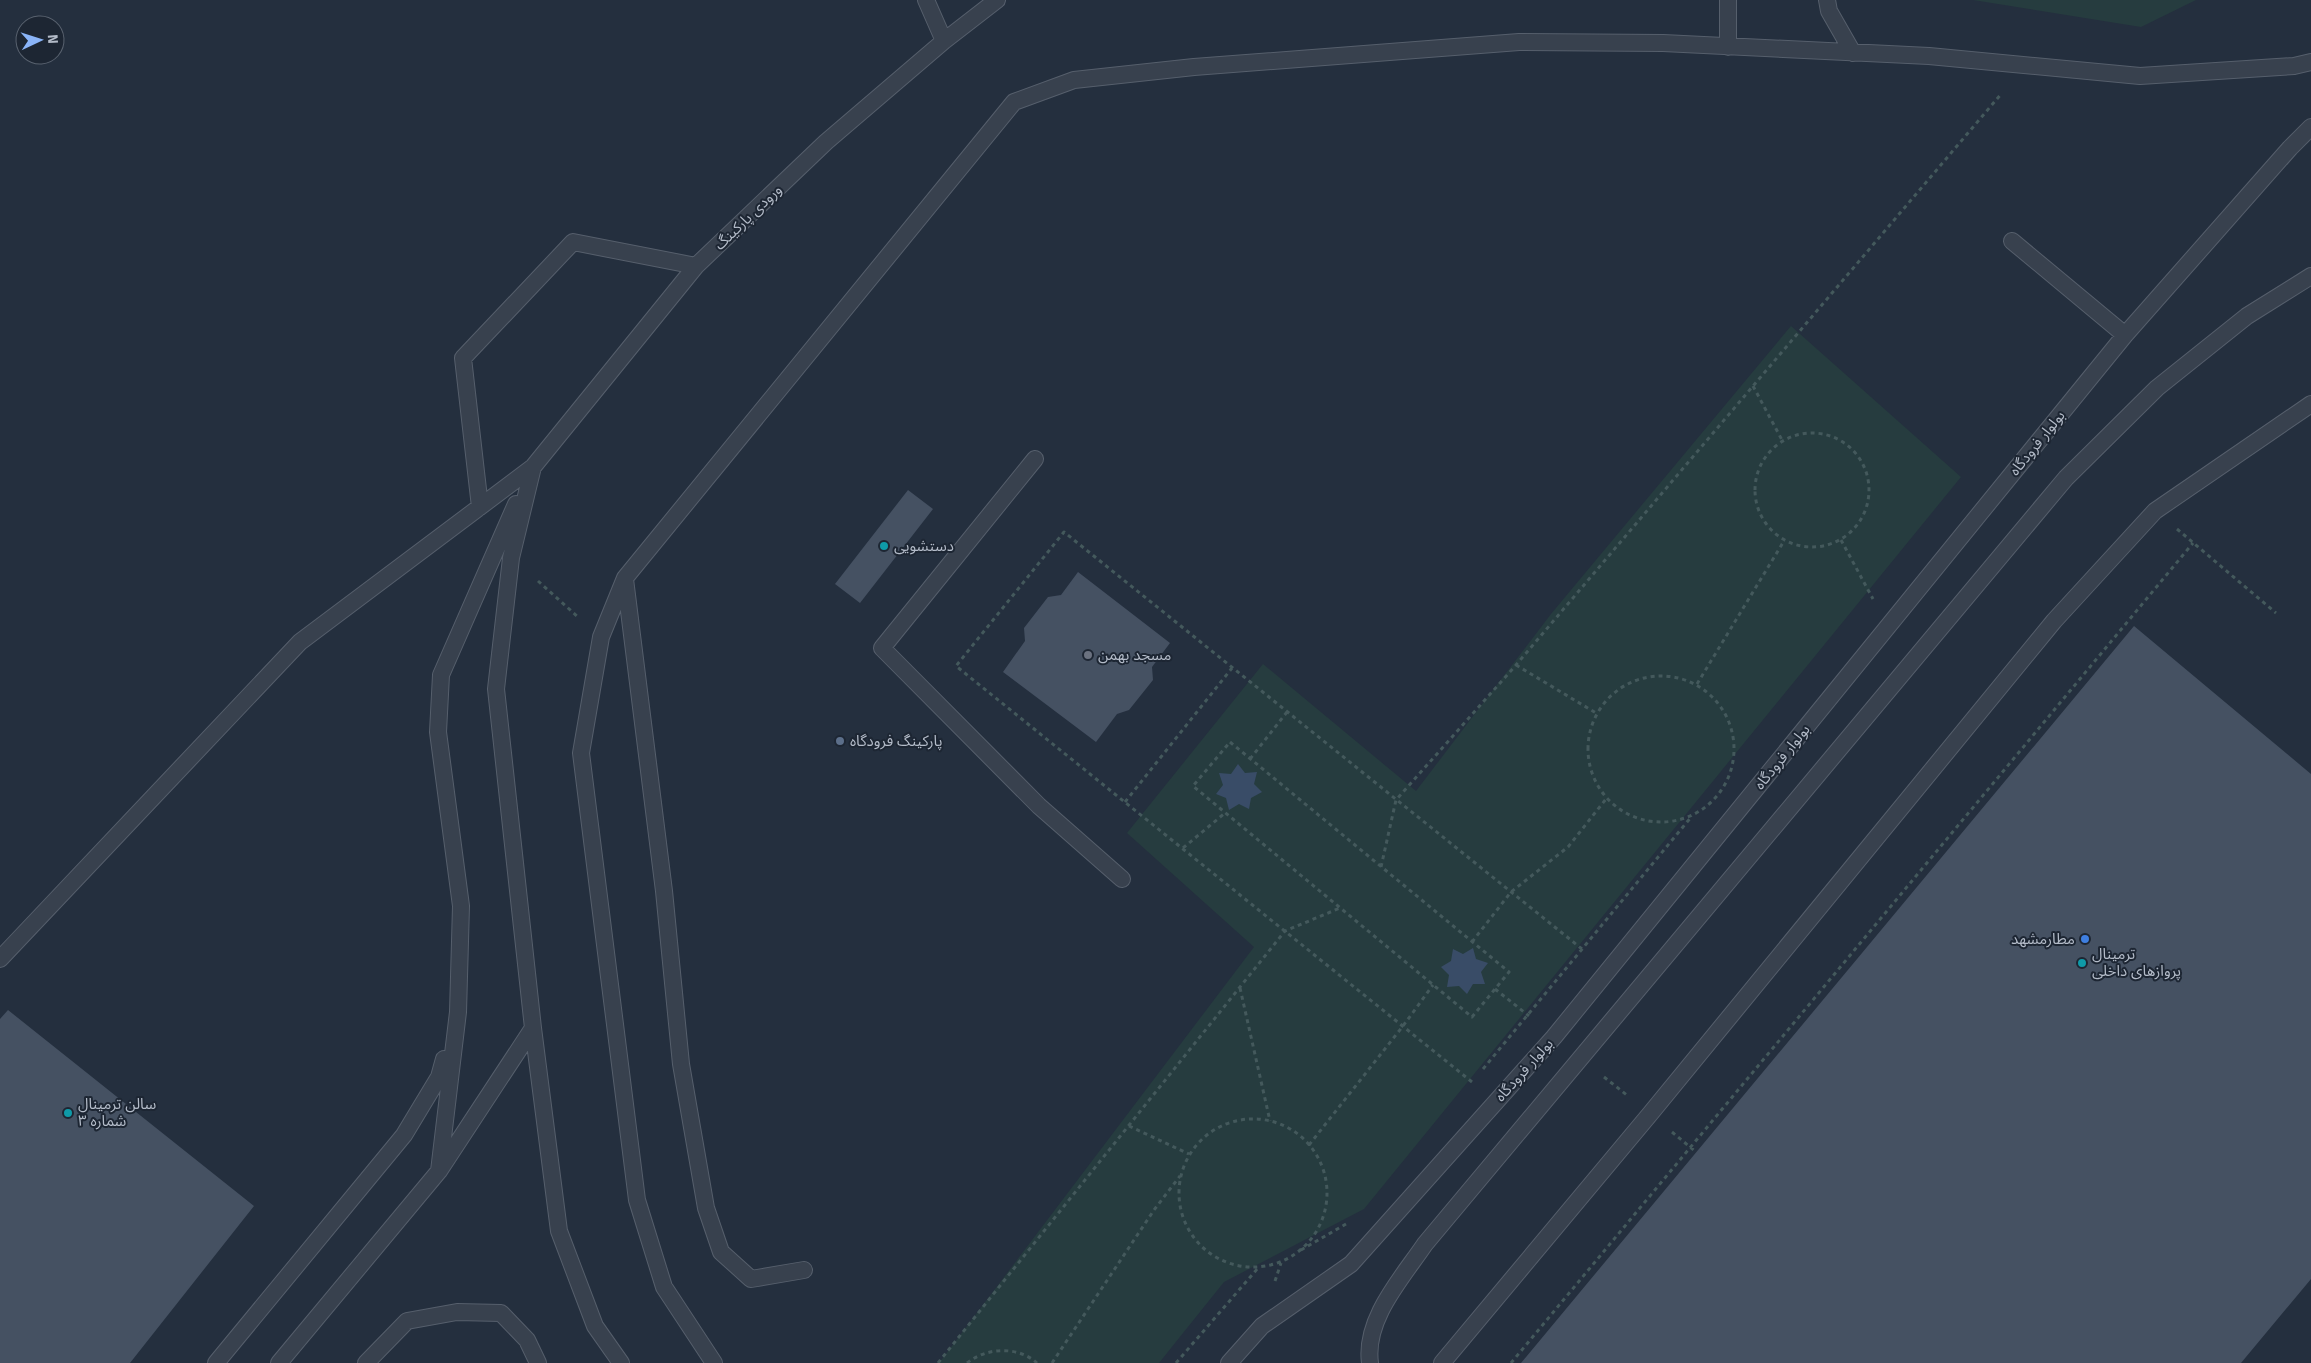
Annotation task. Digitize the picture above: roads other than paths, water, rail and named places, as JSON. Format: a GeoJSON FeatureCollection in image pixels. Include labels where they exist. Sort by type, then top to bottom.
{"type":"FeatureCollection","features":[{"type":"Feature","properties":{"kind":"lane"},"geometry":{"type":"LineString","coordinates":[[926,0],[944,41]]}},
{"type":"Feature","properties":{"kind":"lane","name":"ورودی پارکینگ"},"geometry":{"type":"LineString","coordinates":[[532,467],[696,266],[826,142],[944,41],[997,0]]}},
{"type":"Feature","properties":{"kind":"lane"},"geometry":{"type":"LineString","coordinates":[[1728,0],[1728,47]]}},
{"type":"Feature","properties":{"kind":"lane"},"geometry":{"type":"LineString","coordinates":[[1827,0],[1829,11],[1853,53]]}},
{"type":"Feature","properties":{"kind":"lane"},"geometry":{"type":"LineString","coordinates":[[714,1363],[664,1287],[637,1200],[581,753],[601,637],[625,578],[1014,102],[1074,80],[1194,67],[1519,42],[1663,43],[1929,56],[2140,76],[2294,66],[2311,62]]}},
{"type":"Feature","properties":{"kind":"lane","name":"بولوار فرودگاه"},"geometry":{"type":"LineString","coordinates":[[1229,1363],[1262,1326],[1351,1264],[1554,1037],[2125,335],[2290,148],[2311,127]]}},
{"type":"Feature","properties":{"kind":"lane"},"geometry":{"type":"LineString","coordinates":[[2012,241],[2125,335]]}},
{"type":"Feature","properties":{"kind":"lane"},"geometry":{"type":"LineString","coordinates":[[480,507],[464,358],[573,242],[696,266]]}},
{"type":"Feature","properties":{"kind":"lane"},"geometry":{"type":"LineString","coordinates":[[1370,1363],[1368,1354],[1379,1312],[1425,1244],[2066,478],[2157,388],[2247,316],[2311,276]]}},
{"type":"Feature","properties":{"kind":"lane"},"geometry":{"type":"LineString","coordinates":[[1442,1363],[1650,1114],[2054,621],[2155,511],[2311,404]]}},
{"type":"Feature","properties":{"kind":"lane"},"geometry":{"type":"LineString","coordinates":[[1035,459],[882,648],[1039,806],[1122,879]]}},
{"type":"Feature","properties":{"kind":"lane"},"geometry":{"type":"LineString","coordinates":[[0,959],[300,642],[532,467]]}},
{"type":"Feature","properties":{"kind":"lane"},"geometry":{"type":"LineString","coordinates":[[532,467],[511,558],[496,690],[532,1028],[559,1231],[594,1326],[621,1363]]}},
{"type":"Feature","properties":{"kind":"lane"},"geometry":{"type":"LineString","coordinates":[[439,1171],[458,1012],[461,906],[438,732],[440,675],[532,467]]}},
{"type":"Feature","properties":{"kind":"lane"},"geometry":{"type":"LineString","coordinates":[[625,578],[664,891],[681,1064],[706,1208],[721,1252],[751,1279],[804,1270]]}},
{"type":"Feature","properties":{"kind":"lane"},"geometry":{"type":"LineString","coordinates":[[216,1363],[404,1135],[439,1077],[458,1012]]}},
{"type":"Feature","properties":{"kind":"lane"},"geometry":{"type":"LineString","coordinates":[[279,1363],[439,1171],[532,1028]]}},
{"type":"Feature","properties":{"kind":"lane"},"geometry":{"type":"LineString","coordinates":[[366,1363],[407,1321],[457,1312],[501,1312],[527,1340],[538,1363]]}},
{"type":"Feature","properties":{"kind":"water"},"geometry":{"type":"Polygon","coordinates":[[[1238,764],[1245,773],[1257,772],[1254,784],[1262,792],[1251,798],[1249,809],[1239,804],[1229,810],[1226,798],[1216,794],[1223,785],[1219,773],[1231,774],[1238,764]]]}},
{"type":"Feature","properties":{"kind":"water"},"geometry":{"type":"Polygon","coordinates":[[[1473,948],[1476,959],[1488,963],[1481,972],[1485,984],[1473,984],[1467,994],[1459,986],[1447,987],[1449,975],[1441,967],[1451,961],[1453,949],[1463,954],[1473,948]]]}},
{"type":"Feature","properties":{"kind":"place","name":"دستشویی"},"geometry":{"type":"Point","coordinates":[884,546]}},
{"type":"Feature","properties":{"kind":"place","name":"مسجد بهمن"},"geometry":{"type":"Point","coordinates":[1088,655]}},
{"type":"Feature","properties":{"kind":"place","name":"پارکینگ فرودگاه"},"geometry":{"type":"Point","coordinates":[840,741]}},
{"type":"Feature","properties":{"kind":"place","name":"مطارمشهد"},"geometry":{"type":"Point","coordinates":[2085,939]}},
{"type":"Feature","properties":{"kind":"place","name":"ترمینال پروازهای داخلی"},"geometry":{"type":"Point","coordinates":[2082,963]}},
{"type":"Feature","properties":{"kind":"place","name":"سالن ترمینال شماره ۳"},"geometry":{"type":"Point","coordinates":[68,1113]}}]}
